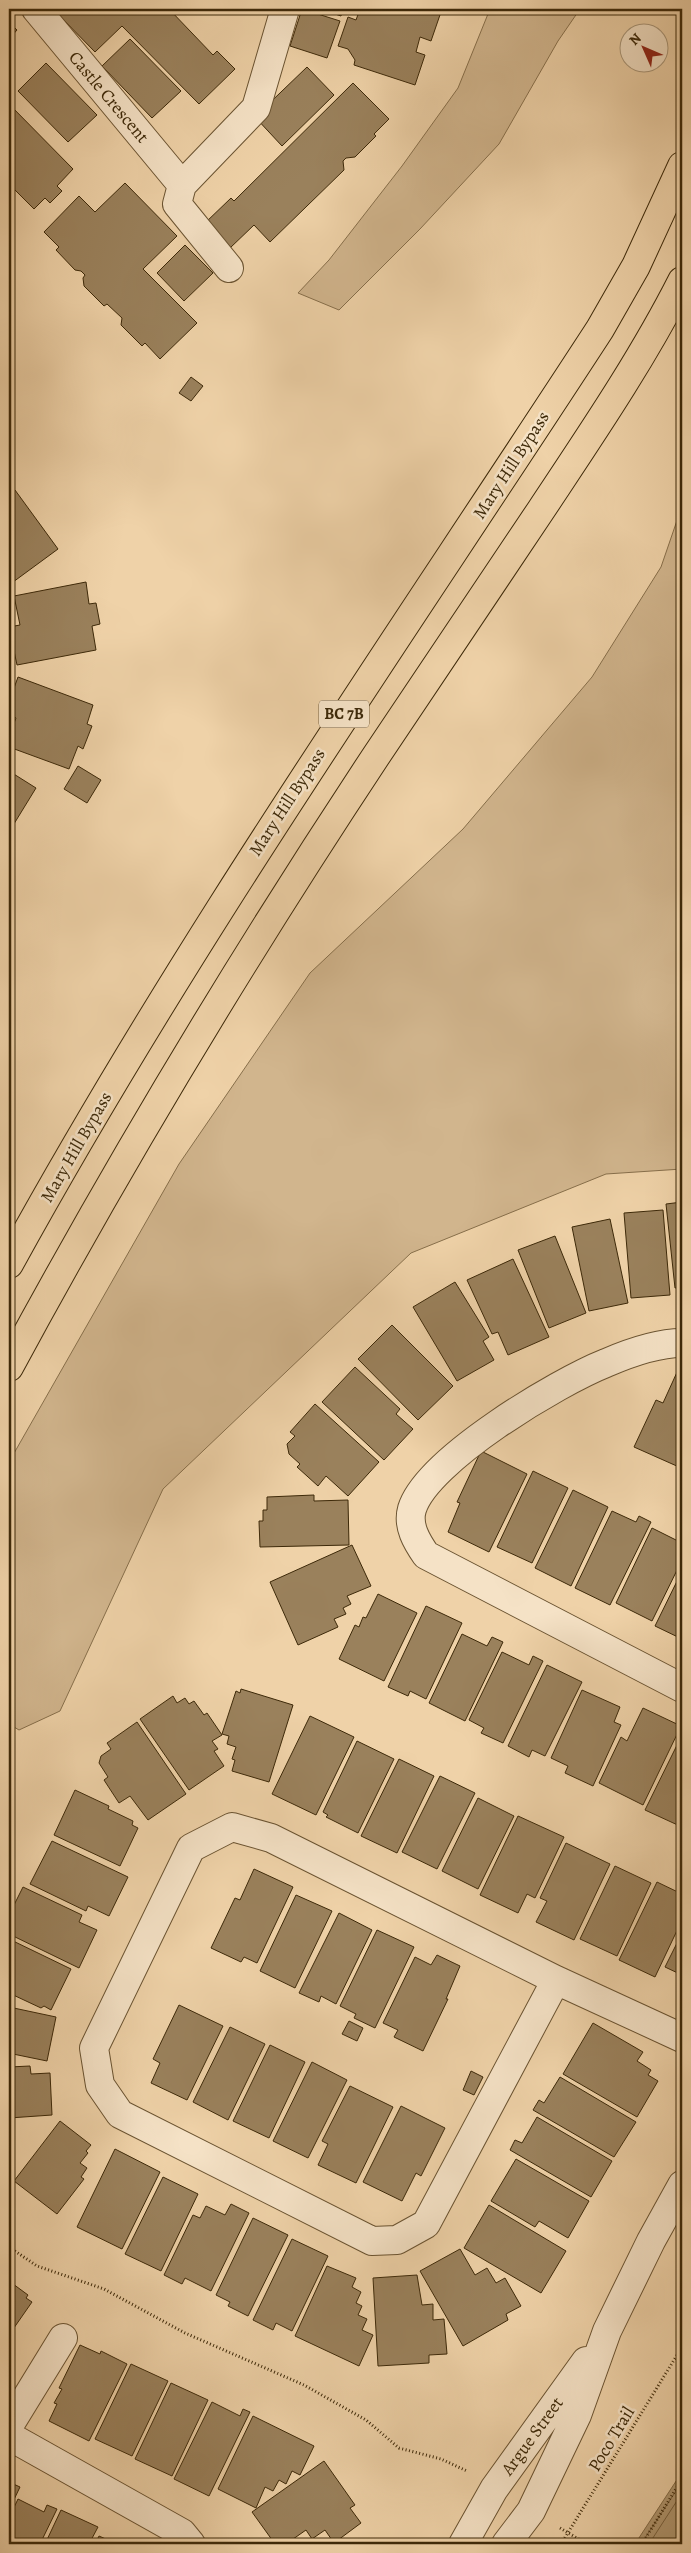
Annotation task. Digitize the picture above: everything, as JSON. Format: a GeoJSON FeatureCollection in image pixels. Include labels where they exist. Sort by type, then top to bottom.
{"type":"FeatureCollection","features":[{"type":"Feature","properties":{"kind":"highway","name":"Mary Hill Bypass"},"geometry":{"type":"LineString","coordinates":[[9,1264],[117,1078],[229,892],[600,329],[636,266],[682,166]]}},
{"type":"Feature","properties":{"kind":"highway","name":"BC 7B"},"geometry":{"type":"LineString","coordinates":[[9,1367],[156,1106],[266,928],[361,778],[572,464],[646,346],[682,280]]}},
{"type":"Feature","properties":{"kind":"street","name":"Castle Crescent"},"geometry":{"type":"LineString","coordinates":[[36,9],[182,184]]}},
{"type":"Feature","properties":{"kind":"street"},"geometry":{"type":"LineString","coordinates":[[229,268],[177,204],[182,184],[256,108],[285,9]]}},
{"type":"Feature","properties":{"kind":"street"},"geometry":{"type":"LineString","coordinates":[[682,1343],[668,1343],[605,1363],[535,1400],[465,1447],[426,1484],[412,1510],[414,1536],[426,1555],[682,1688]]}},
{"type":"Feature","properties":{"kind":"street"},"geometry":{"type":"LineString","coordinates":[[556,1980],[426,2224],[397,2240],[372,2241],[120,2114],[100,2085],[94,2048],[191,1848],[232,1827],[271,1838],[556,1980],[682,2038]]}},
{"type":"Feature","properties":{"kind":"street","name":"Argue Street"},"geometry":{"type":"LineString","coordinates":[[506,2544],[531,2511],[576,2415],[606,2332],[651,2241],[682,2185]]}},
{"type":"Feature","properties":{"kind":"street","name":"Argue Street"},"geometry":{"type":"LineString","coordinates":[[463,2544],[494,2489],[606,2332]]}},
{"type":"Feature","properties":{"kind":"street"},"geometry":{"type":"LineString","coordinates":[[9,2426],[63,2338]]}},
{"type":"Feature","properties":{"kind":"street"},"geometry":{"type":"LineString","coordinates":[[9,2436],[182,2533],[191,2544]]}},
{"type":"Feature","properties":{"kind":"path"},"geometry":{"type":"LineString","coordinates":[[9,2247],[37,2266],[104,2289],[185,2333],[304,2385],[366,2420],[399,2448],[441,2459],[476,2476]]}},
{"type":"Feature","properties":{"kind":"path","name":"Poco Trail"},"geometry":{"type":"LineString","coordinates":[[561,2544],[570,2533],[682,2347]]}},
{"type":"Feature","properties":{"kind":"path"},"geometry":{"type":"LineString","coordinates":[[642,2544],[682,2480]]}},
{"type":"Feature","properties":{"kind":"path"},"geometry":{"type":"LineString","coordinates":[[570,2533],[587,2544]]}},
{"type":"Feature","properties":{"kind":"shaded area"},"geometry":{"type":"Polygon","coordinates":[[[490,9],[580,9],[558,41],[499,144],[420,229],[339,310],[298,293],[329,260],[402,166],[458,88],[490,9]]]}},
{"type":"Feature","properties":{"kind":"shaded area"},"geometry":{"type":"Polygon","coordinates":[[[682,506],[682,1169],[606,1174],[411,1253],[163,1489],[60,1711],[19,1730],[9,1724],[9,1462],[179,1164],[310,973],[463,829],[592,677],[661,567],[682,506]]]}},
{"type":"Feature","properties":{"kind":"water"},"geometry":{"type":"Polygon","coordinates":[[[682,2472],[682,2544],[635,2544],[682,2472]]]}},
{"type":"Feature","properties":{"kind":"building"},"geometry":{"type":"Polygon","coordinates":[[[53,9],[169,9],[213,55],[217,51],[235,69],[199,104],[122,26],[95,52],[53,9]]]}},
{"type":"Feature","properties":{"kind":"building"},"geometry":{"type":"Polygon","coordinates":[[[302,9],[340,21],[327,58],[290,46],[302,9]]]}},
{"type":"Feature","properties":{"kind":"building"},"geometry":{"type":"Polygon","coordinates":[[[320,9],[343,9],[341,16],[320,9]]]}},
{"type":"Feature","properties":{"kind":"building"},"geometry":{"type":"Polygon","coordinates":[[[360,9],[442,9],[431,41],[420,37],[416,52],[425,55],[415,85],[354,65],[355,60],[348,49],[338,46],[348,17],[356,20],[360,9]]]}},
{"type":"Feature","properties":{"kind":"building"},"geometry":{"type":"Polygon","coordinates":[[[9,22],[17,30],[9,39],[9,22]]]}},
{"type":"Feature","properties":{"kind":"building"},"geometry":{"type":"Polygon","coordinates":[[[130,39],[181,91],[152,118],[102,66],[130,39]]]}},
{"type":"Feature","properties":{"kind":"building"},"geometry":{"type":"Polygon","coordinates":[[[46,63],[97,115],[68,142],[18,91],[46,63]]]}},
{"type":"Feature","properties":{"kind":"building"},"geometry":{"type":"Polygon","coordinates":[[[307,67],[334,95],[282,146],[255,117],[307,67]]]}},
{"type":"Feature","properties":{"kind":"building"},"geometry":{"type":"Polygon","coordinates":[[[353,83],[389,119],[374,134],[376,136],[355,157],[346,158],[343,161],[344,170],[270,242],[254,225],[230,248],[205,223],[231,198],[234,201],[353,83]]]}},
{"type":"Feature","properties":{"kind":"building"},"geometry":{"type":"Polygon","coordinates":[[[9,104],[73,169],[57,186],[62,191],[50,203],[45,198],[34,209],[9,184],[9,104]]]}},
{"type":"Feature","properties":{"kind":"building"},"geometry":{"type":"Polygon","coordinates":[[[125,183],[177,236],[143,269],[197,323],[160,359],[145,343],[142,346],[121,325],[122,318],[107,304],[104,306],[84,286],[83,278],[85,275],[81,271],[75,270],[56,250],[59,247],[44,232],[79,196],[95,212],[125,183]]]}},
{"type":"Feature","properties":{"kind":"building"},"geometry":{"type":"Polygon","coordinates":[[[185,245],[213,273],[184,301],[157,273],[185,245]]]}},
{"type":"Feature","properties":{"kind":"building"},"geometry":{"type":"Polygon","coordinates":[[[191,377],[203,386],[191,401],[179,393],[191,377]]]}},
{"type":"Feature","properties":{"kind":"building"},"geometry":{"type":"Polygon","coordinates":[[[15,490],[58,549],[9,585],[9,494],[15,490]]]}},
{"type":"Feature","properties":{"kind":"building"},"geometry":{"type":"Polygon","coordinates":[[[86,582],[89,604],[96,603],[100,624],[92,626],[96,650],[17,665],[9,627],[20,625],[14,596],[86,582]]]}},
{"type":"Feature","properties":{"kind":"building"},"geometry":{"type":"Polygon","coordinates":[[[18,677],[93,705],[87,724],[92,726],[83,749],[78,746],[69,769],[9,747],[9,736],[16,718],[9,713],[9,702],[18,677]]]}},
{"type":"Feature","properties":{"kind":"building"},"geometry":{"type":"Polygon","coordinates":[[[78,766],[101,780],[87,803],[64,789],[78,766]]]}},
{"type":"Feature","properties":{"kind":"building"},"geometry":{"type":"Polygon","coordinates":[[[9,771],[36,788],[9,832],[9,771]]]}},
{"type":"Feature","properties":{"kind":"building"},"geometry":{"type":"Polygon","coordinates":[[[682,1202],[682,1287],[675,1288],[666,1204],[682,1202]]]}},
{"type":"Feature","properties":{"kind":"building"},"geometry":{"type":"Polygon","coordinates":[[[663,1210],[670,1295],[631,1298],[624,1213],[663,1210]]]}},
{"type":"Feature","properties":{"kind":"building"},"geometry":{"type":"Polygon","coordinates":[[[610,1219],[628,1303],[589,1311],[572,1227],[610,1219]]]}},
{"type":"Feature","properties":{"kind":"building"},"geometry":{"type":"Polygon","coordinates":[[[555,1236],[586,1313],[549,1328],[518,1250],[555,1236]]]}},
{"type":"Feature","properties":{"kind":"building"},"geometry":{"type":"Polygon","coordinates":[[[513,1259],[549,1337],[508,1355],[498,1332],[492,1334],[467,1280],[513,1259]]]}},
{"type":"Feature","properties":{"kind":"building"},"geometry":{"type":"Polygon","coordinates":[[[455,1282],[489,1337],[483,1341],[494,1360],[457,1381],[413,1307],[455,1282]]]}},
{"type":"Feature","properties":{"kind":"building"},"geometry":{"type":"Polygon","coordinates":[[[392,1325],[453,1386],[418,1420],[358,1359],[392,1325]]]}},
{"type":"Feature","properties":{"kind":"building"},"geometry":{"type":"Polygon","coordinates":[[[355,1367],[400,1409],[396,1414],[413,1429],[384,1460],[322,1402],[355,1367]]]}},
{"type":"Feature","properties":{"kind":"building"},"geometry":{"type":"Polygon","coordinates":[[[678,1370],[682,1372],[682,1460],[679,1467],[634,1447],[656,1400],[663,1403],[678,1370]]]}},
{"type":"Feature","properties":{"kind":"building"},"geometry":{"type":"Polygon","coordinates":[[[315,1404],[379,1462],[348,1496],[326,1476],[318,1486],[297,1467],[300,1464],[289,1454],[287,1444],[295,1436],[290,1432],[315,1404]]]}},
{"type":"Feature","properties":{"kind":"building"},"geometry":{"type":"Polygon","coordinates":[[[481,1451],[527,1474],[489,1552],[448,1532],[460,1503],[457,1502],[481,1451]]]}},
{"type":"Feature","properties":{"kind":"building"},"geometry":{"type":"Polygon","coordinates":[[[533,1471],[568,1488],[532,1563],[497,1547],[533,1471]]]}},
{"type":"Feature","properties":{"kind":"building"},"geometry":{"type":"Polygon","coordinates":[[[573,1490],[608,1507],[571,1586],[535,1568],[573,1490]]]}},
{"type":"Feature","properties":{"kind":"building"},"geometry":{"type":"Polygon","coordinates":[[[314,1495],[314,1501],[348,1500],[349,1545],[260,1547],[259,1521],[263,1521],[263,1510],[267,1510],[267,1497],[314,1495]]]}},
{"type":"Feature","properties":{"kind":"building"},"geometry":{"type":"Polygon","coordinates":[[[612,1511],[636,1522],[639,1516],[651,1522],[610,1605],[575,1588],[612,1511]]]}},
{"type":"Feature","properties":{"kind":"building"},"geometry":{"type":"Polygon","coordinates":[[[652,1528],[682,1543],[682,1560],[652,1621],[616,1603],[652,1528]]]}},
{"type":"Feature","properties":{"kind":"building"},"geometry":{"type":"Polygon","coordinates":[[[352,1545],[371,1586],[347,1596],[351,1604],[343,1608],[346,1614],[334,1619],[338,1627],[298,1645],[270,1582],[352,1545]]]}},
{"type":"Feature","properties":{"kind":"building"},"geometry":{"type":"Polygon","coordinates":[[[682,1571],[682,1639],[655,1626],[682,1571]]]}},
{"type":"Feature","properties":{"kind":"building"},"geometry":{"type":"Polygon","coordinates":[[[378,1594],[417,1613],[384,1681],[339,1659],[355,1625],[359,1627],[363,1617],[366,1618],[378,1594]]]}},
{"type":"Feature","properties":{"kind":"building"},"geometry":{"type":"Polygon","coordinates":[[[426,1606],[462,1623],[426,1699],[410,1691],[408,1696],[388,1687],[426,1606]]]}},
{"type":"Feature","properties":{"kind":"building"},"geometry":{"type":"Polygon","coordinates":[[[462,1634],[487,1646],[492,1637],[503,1642],[465,1721],[429,1703],[462,1634]]]}},
{"type":"Feature","properties":{"kind":"building"},"geometry":{"type":"Polygon","coordinates":[[[502,1652],[529,1665],[533,1656],[543,1661],[503,1743],[481,1733],[484,1728],[469,1720],[502,1652]]]}},
{"type":"Feature","properties":{"kind":"building"},"geometry":{"type":"Polygon","coordinates":[[[547,1665],[582,1682],[545,1756],[532,1750],[529,1757],[508,1746],[547,1665]]]}},
{"type":"Feature","properties":{"kind":"building"},"geometry":{"type":"Polygon","coordinates":[[[241,1689],[293,1705],[269,1782],[232,1771],[235,1760],[232,1759],[236,1747],[227,1744],[229,1736],[222,1734],[236,1691],[240,1693],[241,1689]]]}},
{"type":"Feature","properties":{"kind":"building"},"geometry":{"type":"Polygon","coordinates":[[[582,1690],[620,1707],[614,1722],[621,1725],[593,1786],[565,1773],[568,1766],[551,1758],[582,1690]]]}},
{"type":"Feature","properties":{"kind":"building"},"geometry":{"type":"Polygon","coordinates":[[[173,1696],[177,1703],[185,1698],[189,1704],[194,1701],[204,1715],[207,1713],[222,1735],[212,1741],[218,1749],[214,1751],[224,1766],[189,1790],[140,1719],[173,1696]]]}},
{"type":"Feature","properties":{"kind":"building"},"geometry":{"type":"Polygon","coordinates":[[[643,1708],[681,1726],[643,1805],[599,1783],[621,1737],[627,1741],[643,1708]]]}},
{"type":"Feature","properties":{"kind":"building"},"geometry":{"type":"Polygon","coordinates":[[[310,1716],[354,1737],[316,1815],[272,1794],[310,1716]]]}},
{"type":"Feature","properties":{"kind":"building"},"geometry":{"type":"Polygon","coordinates":[[[137,1722],[186,1794],[148,1820],[130,1796],[119,1803],[104,1780],[108,1777],[99,1763],[101,1756],[111,1749],[107,1743],[137,1722]]]}},
{"type":"Feature","properties":{"kind":"building"},"geometry":{"type":"Polygon","coordinates":[[[357,1741],[394,1759],[358,1833],[326,1817],[328,1815],[323,1812],[357,1741]]]}},
{"type":"Feature","properties":{"kind":"building"},"geometry":{"type":"Polygon","coordinates":[[[679,1741],[682,1743],[682,1827],[645,1810],[679,1741]]]}},
{"type":"Feature","properties":{"kind":"building"},"geometry":{"type":"Polygon","coordinates":[[[399,1759],[434,1776],[397,1853],[361,1836],[399,1759]]]}},
{"type":"Feature","properties":{"kind":"building"},"geometry":{"type":"Polygon","coordinates":[[[440,1776],[475,1793],[437,1869],[402,1852],[440,1776]]]}},
{"type":"Feature","properties":{"kind":"building"},"geometry":{"type":"Polygon","coordinates":[[[75,1790],[109,1806],[108,1809],[133,1821],[132,1825],[138,1828],[120,1866],[54,1835],[75,1790]]]}},
{"type":"Feature","properties":{"kind":"building"},"geometry":{"type":"Polygon","coordinates":[[[478,1798],[514,1816],[478,1889],[442,1871],[478,1798]]]}},
{"type":"Feature","properties":{"kind":"building"},"geometry":{"type":"Polygon","coordinates":[[[518,1816],[564,1837],[535,1898],[527,1894],[518,1913],[480,1895],[518,1816]]]}},
{"type":"Feature","properties":{"kind":"building"},"geometry":{"type":"Polygon","coordinates":[[[52,1841],[128,1877],[109,1916],[88,1906],[86,1911],[30,1884],[52,1841]]]}},
{"type":"Feature","properties":{"kind":"building"},"geometry":{"type":"Polygon","coordinates":[[[566,1843],[610,1864],[574,1940],[536,1922],[547,1901],[540,1898],[566,1843]]]}},
{"type":"Feature","properties":{"kind":"building"},"geometry":{"type":"Polygon","coordinates":[[[615,1866],[651,1883],[617,1956],[580,1939],[615,1866]]]}},
{"type":"Feature","properties":{"kind":"building"},"geometry":{"type":"Polygon","coordinates":[[[254,1869],[293,1887],[257,1963],[244,1957],[241,1962],[211,1948],[235,1898],[240,1900],[254,1869]]]}},
{"type":"Feature","properties":{"kind":"building"},"geometry":{"type":"Polygon","coordinates":[[[657,1882],[682,1894],[682,1920],[655,1977],[619,1960],[657,1882]]]}},
{"type":"Feature","properties":{"kind":"building"},"geometry":{"type":"Polygon","coordinates":[[[23,1887],[82,1915],[79,1922],[97,1930],[79,1968],[9,1934],[9,1915],[23,1887]]]}},
{"type":"Feature","properties":{"kind":"building"},"geometry":{"type":"Polygon","coordinates":[[[296,1895],[332,1911],[295,1988],[260,1971],[296,1895]]]}},
{"type":"Feature","properties":{"kind":"building"},"geometry":{"type":"Polygon","coordinates":[[[339,1913],[372,1930],[336,2004],[321,1996],[319,2002],[299,1993],[339,1913]]]}},
{"type":"Feature","properties":{"kind":"building"},"geometry":{"type":"Polygon","coordinates":[[[377,1930],[414,1947],[375,2028],[354,2018],[356,2014],[340,2006],[377,1930]]]}},
{"type":"Feature","properties":{"kind":"building"},"geometry":{"type":"Polygon","coordinates":[[[682,1933],[682,1975],[665,1967],[682,1933]]]}},
{"type":"Feature","properties":{"kind":"building"},"geometry":{"type":"Polygon","coordinates":[[[9,1939],[71,1969],[51,2010],[44,2006],[41,2008],[9,1993],[9,1939]]]}},
{"type":"Feature","properties":{"kind":"building"},"geometry":{"type":"Polygon","coordinates":[[[437,1955],[460,1966],[446,1999],[448,1999],[423,2051],[394,2037],[398,2030],[383,2023],[415,1957],[431,1965],[437,1955]]]}},
{"type":"Feature","properties":{"kind":"building"},"geometry":{"type":"Polygon","coordinates":[[[179,2005],[223,2026],[187,2100],[151,2083],[160,2063],[153,2059],[179,2005]]]}},
{"type":"Feature","properties":{"kind":"building"},"geometry":{"type":"Polygon","coordinates":[[[9,2007],[56,2017],[47,2061],[13,2054],[11,2061],[9,2060],[9,2007]]]}},
{"type":"Feature","properties":{"kind":"building"},"geometry":{"type":"Polygon","coordinates":[[[349,2021],[363,2028],[357,2041],[342,2034],[349,2021]]]}},
{"type":"Feature","properties":{"kind":"building"},"geometry":{"type":"Polygon","coordinates":[[[593,2023],[643,2052],[637,2061],[651,2070],[648,2075],[658,2081],[637,2117],[563,2074],[593,2023]]]}},
{"type":"Feature","properties":{"kind":"building"},"geometry":{"type":"Polygon","coordinates":[[[230,2027],[265,2044],[228,2120],[193,2102],[230,2027]]]}},
{"type":"Feature","properties":{"kind":"building"},"geometry":{"type":"Polygon","coordinates":[[[270,2045],[305,2062],[269,2138],[233,2121],[270,2045]]]}},
{"type":"Feature","properties":{"kind":"building"},"geometry":{"type":"Polygon","coordinates":[[[312,2062],[347,2080],[308,2158],[273,2141],[312,2062]]]}},
{"type":"Feature","properties":{"kind":"building"},"geometry":{"type":"Polygon","coordinates":[[[30,2066],[31,2074],[50,2073],[52,2115],[9,2118],[9,2067],[30,2066]]]}},
{"type":"Feature","properties":{"kind":"building"},"geometry":{"type":"Polygon","coordinates":[[[471,2071],[483,2077],[474,2095],[463,2090],[471,2071]]]}},
{"type":"Feature","properties":{"kind":"building"},"geometry":{"type":"Polygon","coordinates":[[[560,2077],[636,2122],[614,2157],[533,2110],[539,2100],[544,2103],[560,2077]]]}},
{"type":"Feature","properties":{"kind":"building"},"geometry":{"type":"Polygon","coordinates":[[[350,2086],[393,2107],[356,2183],[318,2165],[328,2144],[322,2141],[350,2086]]]}},
{"type":"Feature","properties":{"kind":"building"},"geometry":{"type":"Polygon","coordinates":[[[401,2106],[445,2128],[421,2176],[416,2173],[402,2201],[363,2182],[401,2106]]]}},
{"type":"Feature","properties":{"kind":"building"},"geometry":{"type":"Polygon","coordinates":[[[537,2117],[612,2161],[591,2197],[510,2150],[515,2140],[522,2143],[537,2117]]]}},
{"type":"Feature","properties":{"kind":"building"},"geometry":{"type":"Polygon","coordinates":[[[60,2121],[91,2145],[86,2151],[88,2153],[80,2163],[87,2168],[81,2177],[84,2179],[57,2214],[14,2181],[60,2121]]]}},
{"type":"Feature","properties":{"kind":"building"},"geometry":{"type":"Polygon","coordinates":[[[115,2149],[160,2172],[122,2249],[77,2227],[115,2149]]]}},
{"type":"Feature","properties":{"kind":"building"},"geometry":{"type":"Polygon","coordinates":[[[516,2159],[589,2201],[568,2238],[539,2221],[535,2227],[491,2201],[516,2159]]]}},
{"type":"Feature","properties":{"kind":"building"},"geometry":{"type":"Polygon","coordinates":[[[163,2177],[198,2194],[161,2271],[125,2254],[163,2177]]]}},
{"type":"Feature","properties":{"kind":"building"},"geometry":{"type":"Polygon","coordinates":[[[231,2204],[249,2213],[211,2291],[185,2278],[182,2284],[164,2275],[193,2215],[200,2218],[206,2206],[225,2215],[231,2204]]]}},
{"type":"Feature","properties":{"kind":"building"},"geometry":{"type":"Polygon","coordinates":[[[489,2205],[566,2251],[541,2293],[464,2248],[489,2205]]]}},
{"type":"Feature","properties":{"kind":"building"},"geometry":{"type":"Polygon","coordinates":[[[253,2218],[288,2235],[248,2316],[228,2306],[230,2302],[216,2295],[253,2218]]]}},
{"type":"Feature","properties":{"kind":"building"},"geometry":{"type":"Polygon","coordinates":[[[292,2239],[328,2256],[292,2331],[276,2323],[273,2330],[253,2320],[292,2239]]]}},
{"type":"Feature","properties":{"kind":"building"},"geometry":{"type":"Polygon","coordinates":[[[460,2249],[475,2275],[487,2268],[496,2283],[505,2278],[521,2306],[506,2314],[508,2320],[463,2346],[420,2271],[460,2249]]]}},
{"type":"Feature","properties":{"kind":"building"},"geometry":{"type":"Polygon","coordinates":[[[327,2266],[356,2278],[352,2287],[361,2292],[356,2303],[362,2306],[358,2315],[367,2319],[362,2330],[373,2335],[359,2366],[295,2336],[327,2266]]]}},
{"type":"Feature","properties":{"kind":"building"},"geometry":{"type":"Polygon","coordinates":[[[417,2275],[422,2305],[433,2304],[433,2320],[444,2319],[447,2354],[429,2355],[429,2363],[378,2366],[373,2278],[417,2275]]]}},
{"type":"Feature","properties":{"kind":"building"},"geometry":{"type":"Polygon","coordinates":[[[9,2281],[28,2295],[26,2298],[32,2302],[9,2335],[9,2281]]]}},
{"type":"Feature","properties":{"kind":"building"},"geometry":{"type":"Polygon","coordinates":[[[80,2345],[100,2354],[101,2351],[127,2364],[89,2441],[49,2421],[57,2404],[54,2403],[62,2389],[59,2388],[80,2345]]]}},
{"type":"Feature","properties":{"kind":"building"},"geometry":{"type":"Polygon","coordinates":[[[131,2364],[168,2381],[132,2456],[95,2439],[131,2364]]]}},
{"type":"Feature","properties":{"kind":"building"},"geometry":{"type":"Polygon","coordinates":[[[171,2383],[208,2400],[172,2476],[135,2459],[171,2383]]]}},
{"type":"Feature","properties":{"kind":"building"},"geometry":{"type":"Polygon","coordinates":[[[212,2402],[240,2416],[243,2409],[250,2412],[209,2496],[174,2479],[212,2402]]]}},
{"type":"Feature","properties":{"kind":"building"},"geometry":{"type":"Polygon","coordinates":[[[253,2416],[314,2446],[300,2475],[292,2471],[286,2484],[279,2480],[273,2491],[265,2487],[256,2508],[218,2489],[253,2416]]]}},
{"type":"Feature","properties":{"kind":"building"},"geometry":{"type":"Polygon","coordinates":[[[324,2461],[355,2505],[350,2508],[361,2523],[334,2543],[325,2530],[312,2539],[306,2530],[286,2544],[275,2544],[252,2512],[324,2461]]]}},
{"type":"Feature","properties":{"kind":"building"},"geometry":{"type":"Polygon","coordinates":[[[9,2482],[20,2487],[9,2510],[9,2482]]]}},
{"type":"Feature","properties":{"kind":"building"},"geometry":{"type":"Polygon","coordinates":[[[18,2499],[44,2512],[47,2505],[57,2509],[40,2544],[9,2544],[9,2518],[18,2499]]]}},
{"type":"Feature","properties":{"kind":"building"},"geometry":{"type":"Polygon","coordinates":[[[61,2510],[98,2527],[89,2544],[45,2544],[61,2510]]]}},
{"type":"Feature","properties":{"kind":"building"},"geometry":{"type":"Polygon","coordinates":[[[99,2536],[117,2544],[95,2544],[99,2536]]]}}]}
